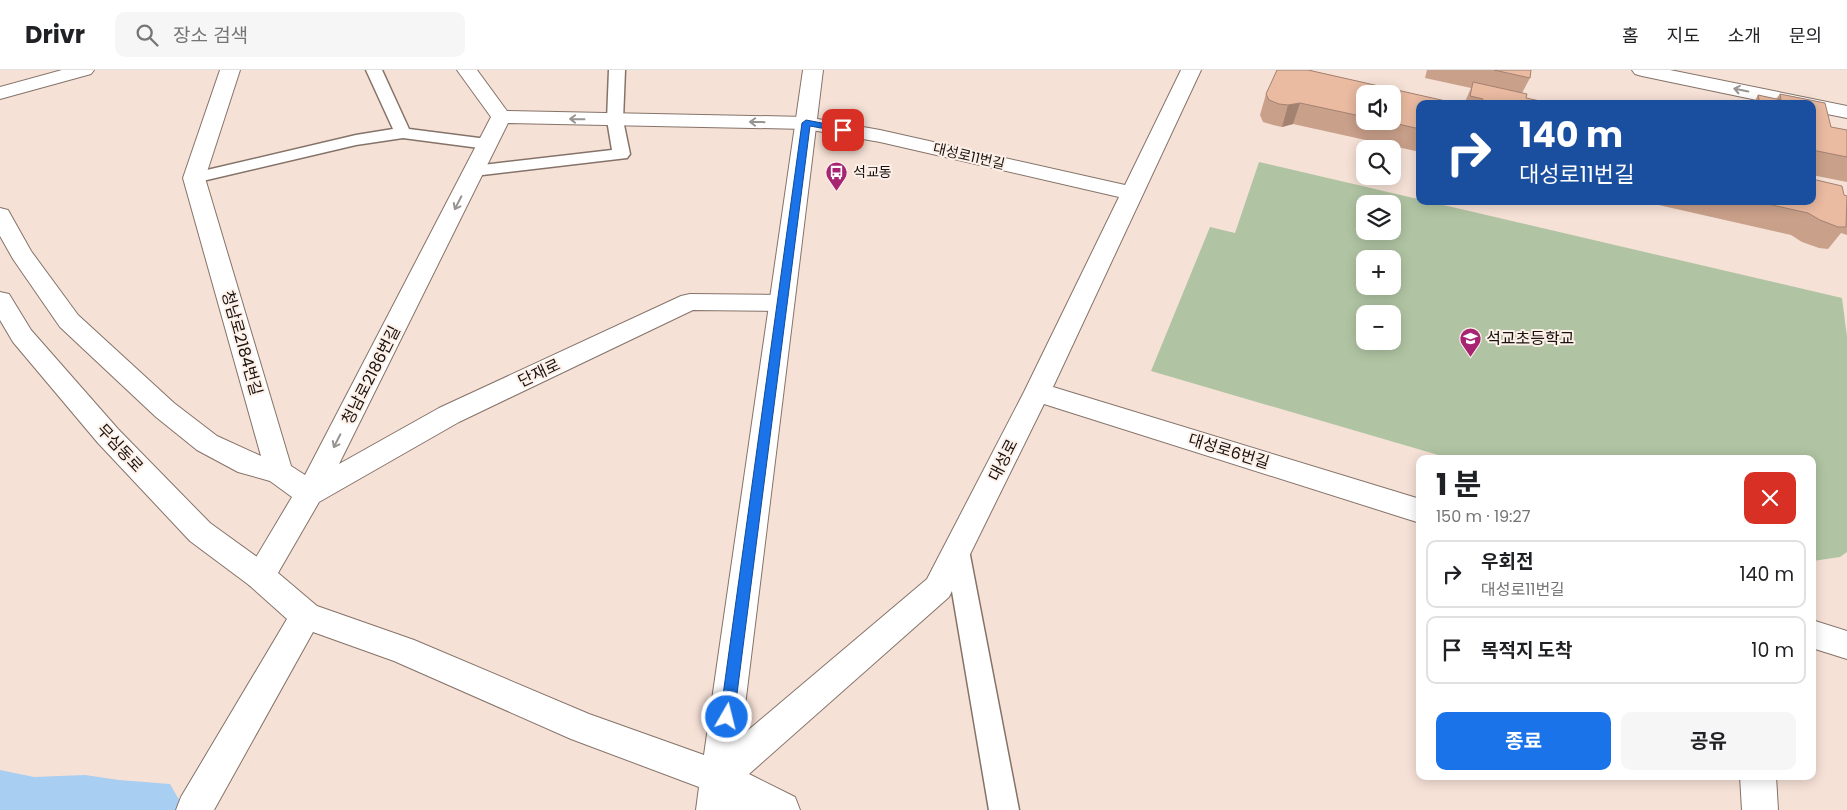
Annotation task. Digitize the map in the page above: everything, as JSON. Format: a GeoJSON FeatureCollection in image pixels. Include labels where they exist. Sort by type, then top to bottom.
{"type":"FeatureCollection","features":[{"type":"Feature","properties":{"kind":"street"},"geometry":{"type":"LineString","coordinates":[[0,93],[84,70]]}},
{"type":"Feature","properties":{"kind":"street"},"geometry":{"type":"LineString","coordinates":[[194,178],[230,70]]}},
{"type":"Feature","properties":{"kind":"street"},"geometry":{"type":"LineString","coordinates":[[467,70],[501,117],[806,123]]}},
{"type":"Feature","properties":{"kind":"street"},"geometry":{"type":"LineString","coordinates":[[717,793],[813,70]]}},
{"type":"Feature","properties":{"kind":"street","name":"대성로"},"geometry":{"type":"LineString","coordinates":[[717,793],[938,588],[1037,392],[1191,70]]}},
{"type":"Feature","properties":{"kind":"street"},"geometry":{"type":"LineString","coordinates":[[1642,70],[1787,100]]}},
{"type":"Feature","properties":{"kind":"street"},"geometry":{"type":"LineString","coordinates":[[1816,106],[1847,112]]}},
{"type":"Feature","properties":{"kind":"street","name":"청남로2186번길"},"geometry":{"type":"LineString","coordinates":[[260,576],[309,494],[501,117]]}},
{"type":"Feature","properties":{"kind":"street","name":"대성로11번길"},"geometry":{"type":"LineString","coordinates":[[806,123],[880,136],[1132,193]]}},
{"type":"Feature","properties":{"kind":"street","name":"청남로2184번길"},"geometry":{"type":"LineString","coordinates":[[194,178],[279,472]]}},
{"type":"Feature","properties":{"kind":"street"},"geometry":{"type":"LineString","coordinates":[[0,215],[21,254],[69,321],[165,410],[207,443],[248,464],[279,472],[309,494]]}},
{"type":"Feature","properties":{"kind":"street","name":"무심동로"},"geometry":{"type":"LineString","coordinates":[[0,300],[22,336],[108,436],[200,532],[260,576],[306,616]]}},
{"type":"Feature","properties":{"kind":"street","name":"단재로"},"geometry":{"type":"LineString","coordinates":[[309,494],[449,415],[690,302],[782,303]]}},
{"type":"Feature","properties":{"kind":"street","name":"대성로6번길"},"geometry":{"type":"LineString","coordinates":[[1037,392],[1416,510]]}},
{"type":"Feature","properties":{"kind":"street"},"geometry":{"type":"LineString","coordinates":[[194,810],[258,696],[306,616],[403,650],[583,728],[748,810]]}},
{"type":"Feature","properties":{"kind":"street"},"geometry":{"type":"LineString","coordinates":[[1816,635],[1847,645]]}},
{"type":"Feature","properties":{"kind":"street"},"geometry":{"type":"LineString","coordinates":[[1758,780],[1760,810]]}},
{"type":"Feature","properties":{"kind":"street"},"geometry":{"type":"LineString","coordinates":[[717,793],[782,810]]}},
{"type":"Feature","properties":{"kind":"lane"},"geometry":{"type":"LineString","coordinates":[[374,70],[403,133]]}},
{"type":"Feature","properties":{"kind":"lane"},"geometry":{"type":"LineString","coordinates":[[474,171],[621,154],[615,120],[617,70]]}},
{"type":"Feature","properties":{"kind":"lane"},"geometry":{"type":"LineString","coordinates":[[194,178],[356,140],[403,133],[487,144]]}},
{"type":"Feature","properties":{"kind":"lane"},"geometry":{"type":"LineString","coordinates":[[957,550],[1004,810]]}},
{"type":"Feature","properties":{"kind":"green space","name":"석교초등학교"},"geometry":{"type":"Polygon","coordinates":[[[1259,162],[1400,195],[1356,195],[1356,240],[1401,240],[1401,195],[1416,199],[1416,205],[1443,205],[1842,298],[1847,337],[1847,552],[1840,557],[1816,561],[1816,455],[1438,455],[1151,371],[1210,227],[1235,233],[1259,162]]]}},
{"type":"Feature","properties":{"kind":"water"},"geometry":{"type":"Polygon","coordinates":[[[0,770],[34,777],[85,775],[170,784],[185,810],[0,810],[0,770]]]}},
{"type":"Feature","properties":{"kind":"building"},"geometry":{"type":"Polygon","coordinates":[[[1277,70],[1308,70],[1375,85],[1356,85],[1356,115],[1300,103],[1288,105],[1269,100],[1266,94],[1277,70]]]}},
{"type":"Feature","properties":{"kind":"building"},"geometry":{"type":"Polygon","coordinates":[[[1494,70],[1531,70],[1530,78],[1494,70]]]}},
{"type":"Feature","properties":{"kind":"building"},"geometry":{"type":"Polygon","coordinates":[[[1473,82],[1527,94],[1526,98],[1535,100],[1483,100],[1470,96],[1473,82]]]}},
{"type":"Feature","properties":{"kind":"building"},"geometry":{"type":"Polygon","coordinates":[[[1401,91],[1441,100],[1416,100],[1416,128],[1401,125],[1401,91]]]}},
{"type":"Feature","properties":{"kind":"building"},"geometry":{"type":"Polygon","coordinates":[[[1780,94],[1810,100],[1781,100],[1780,94]]]}},
{"type":"Feature","properties":{"kind":"building"},"geometry":{"type":"Polygon","coordinates":[[[1758,95],[1781,100],[1759,100],[1758,95]]]}},
{"type":"Feature","properties":{"kind":"building"},"geometry":{"type":"Polygon","coordinates":[[[1816,101],[1825,103],[1831,127],[1847,130],[1847,157],[1816,151],[1816,101]]]}},
{"type":"Feature","properties":{"kind":"building"},"geometry":{"type":"Polygon","coordinates":[[[1816,180],[1842,186],[1844,195],[1847,196],[1846,227],[1838,227],[1808,213],[1772,205],[1816,205],[1816,180]]]}},
{"type":"Feature","properties":{"kind":"place","name":"석교동"},"geometry":{"type":"Point","coordinates":[837,191]}},
{"type":"Feature","properties":{"kind":"place","name":"석교초등학교"},"geometry":{"type":"Point","coordinates":[1470,357]}},
{"type":"Feature","properties":{"kind":"route"},"geometry":{"type":"LineString","coordinates":[[727,717],[806,123],[843,130]]}}]}
